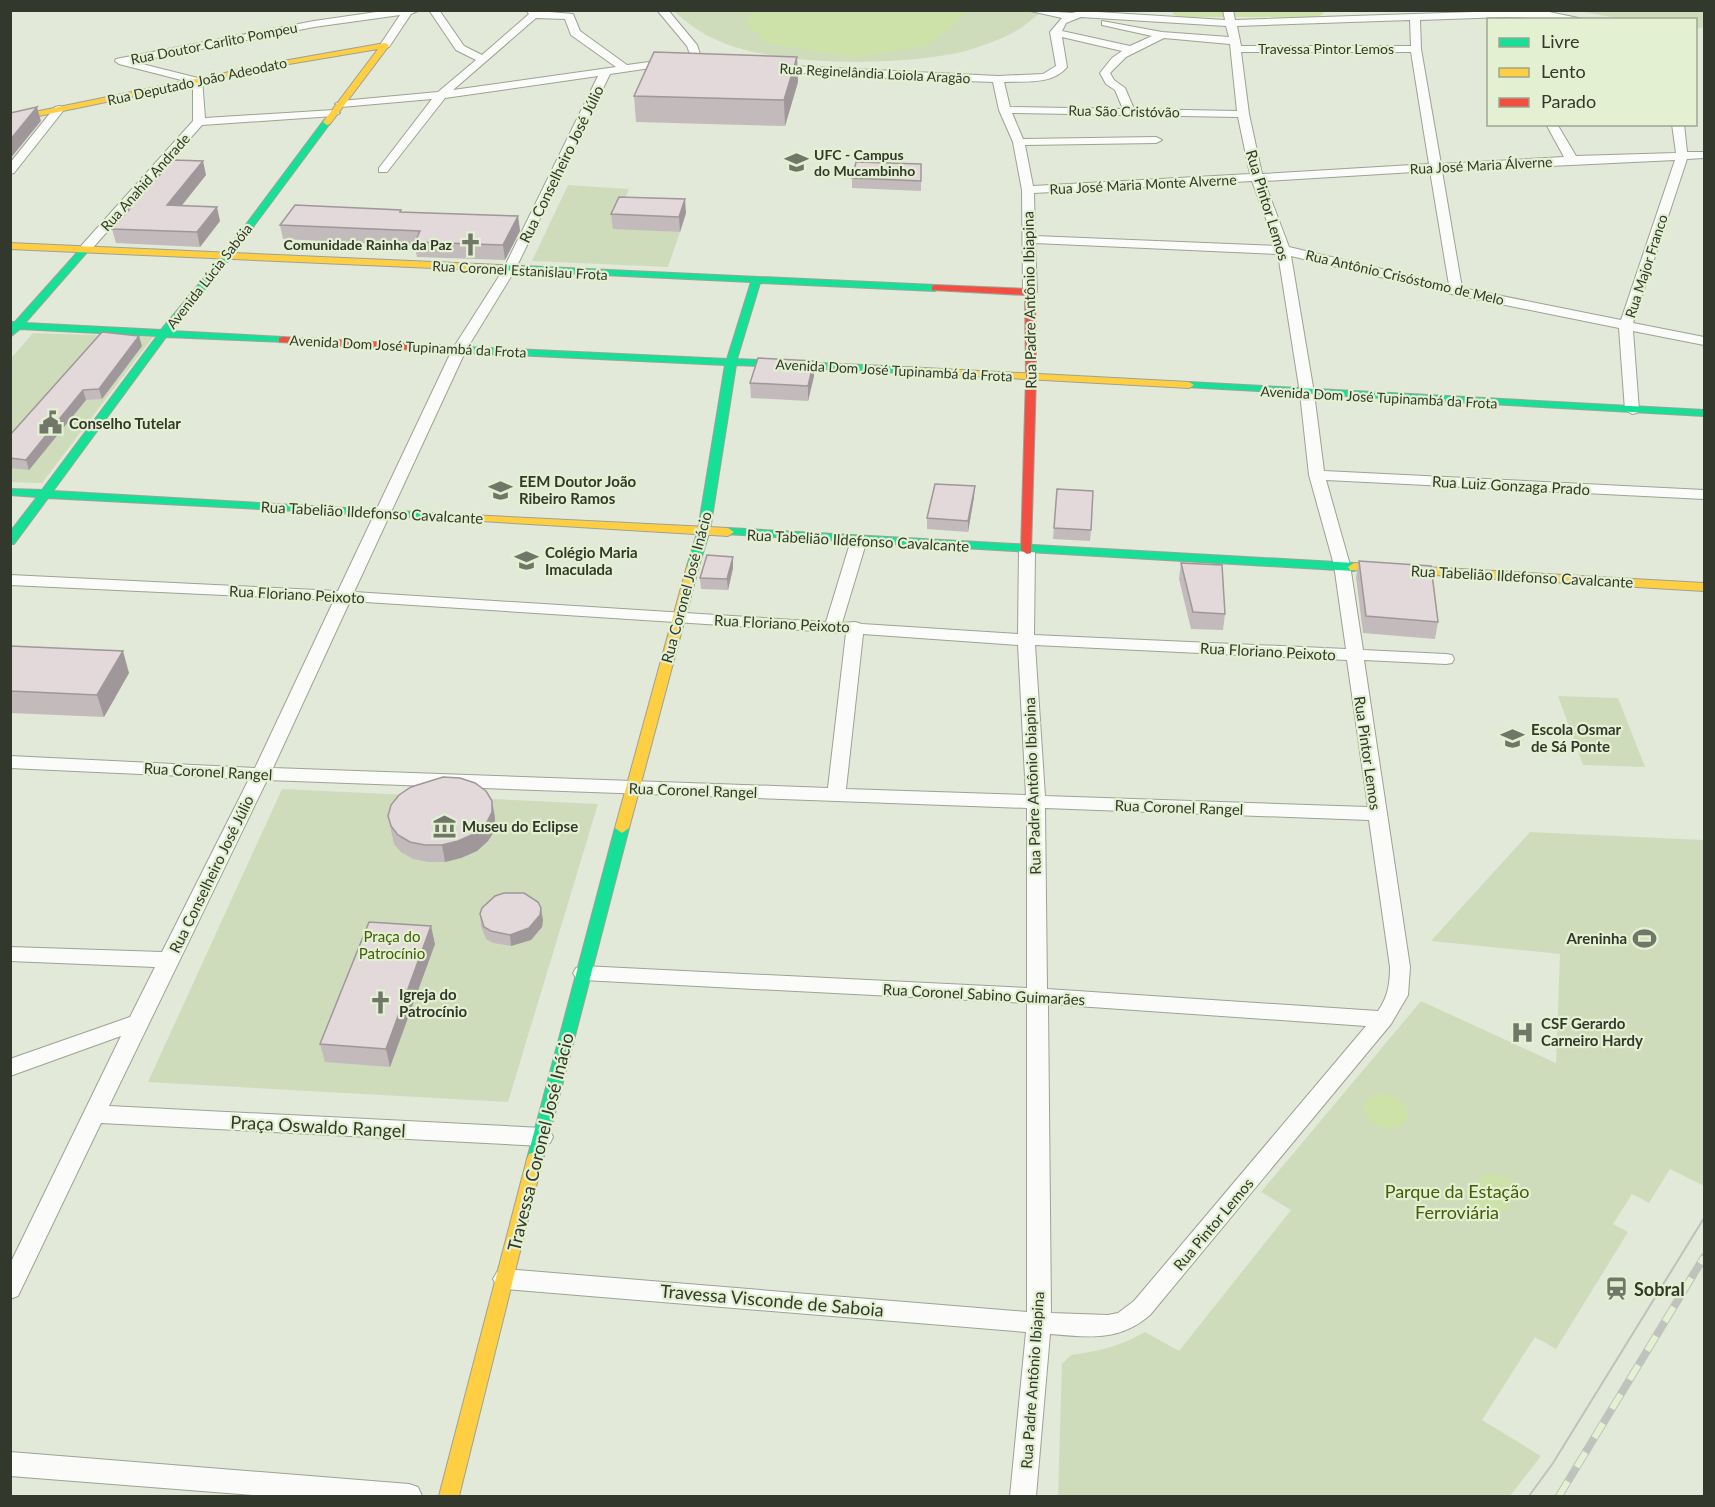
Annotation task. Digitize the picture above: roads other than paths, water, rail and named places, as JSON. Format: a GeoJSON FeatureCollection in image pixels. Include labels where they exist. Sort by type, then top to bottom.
{"type":"FeatureCollection","features":[{"type":"Feature","properties":{"kind":"main road","name":"Rua Deputado João Adeodato"},"geometry":{"type":"LineString","coordinates":[[10,120],[385,45]]}},
{"type":"Feature","properties":{"kind":"main road","name":"Avenida Lúcia Sabóia"},"geometry":{"type":"LineString","coordinates":[[10,541],[164,333],[227,256],[385,45]]}},
{"type":"Feature","properties":{"kind":"main road","name":"Rua Coronel Estanislau Frota"},"geometry":{"type":"LineString","coordinates":[[10,246],[1030,292]]}},
{"type":"Feature","properties":{"kind":"main road","name":"Rua Anahid Andrade"},"geometry":{"type":"LineString","coordinates":[[13,328],[85,249]]}},
{"type":"Feature","properties":{"kind":"main road","name":"Rua Coronel José Inácio"},"geometry":{"type":"LineString","coordinates":[[634,787],[678,617],[704,530],[731,362],[756,281]]}},
{"type":"Feature","properties":{"kind":"main road","name":"Rua Padre Antônio Ibiapina"},"geometry":{"type":"LineString","coordinates":[[1027,550],[1031,376],[1030,292]]}},
{"type":"Feature","properties":{"kind":"main road","name":"Avenida Dom José Tupinambá da Frota"},"geometry":{"type":"LineString","coordinates":[[13,328],[164,333],[459,350],[1031,376],[1307,393],[1704,413]]}},
{"type":"Feature","properties":{"kind":"main road","name":"Rua Tabelião Ildefonso Cavalcante"},"geometry":{"type":"LineString","coordinates":[[10,492],[1704,587]]}},
{"type":"Feature","properties":{"kind":"main road","name":"Travessa Coronel José Inácio"},"geometry":{"type":"LineString","coordinates":[[449,1497],[634,787]]}},
{"type":"Feature","properties":{"kind":"street","name":"Rua Doutor Carlito Pompeu"},"geometry":{"type":"LineString","coordinates":[[198,81],[120,61],[314,24],[415,10]]}},
{"type":"Feature","properties":{"kind":"street"},"geometry":{"type":"LineString","coordinates":[[434,10],[460,48],[482,59]]}},
{"type":"Feature","properties":{"kind":"street"},"geometry":{"type":"LineString","coordinates":[[199,122],[338,109],[665,63],[704,63],[662,10]]}},
{"type":"Feature","properties":{"kind":"street"},"geometry":{"type":"LineString","coordinates":[[1031,10],[1070,16],[1104,14],[1229,17],[1549,15],[1569,18]]}},
{"type":"Feature","properties":{"kind":"street","name":"Avenida Lúcia Sabóia"},"geometry":{"type":"LineString","coordinates":[[385,45],[408,11]]}},
{"type":"Feature","properties":{"kind":"street"},"geometry":{"type":"LineString","coordinates":[[383,170],[441,95],[532,13],[573,13],[574,33],[626,69]]}},
{"type":"Feature","properties":{"kind":"street"},"geometry":{"type":"LineString","coordinates":[[1070,16],[1055,32],[1132,50]]}},
{"type":"Feature","properties":{"kind":"street","name":"Travessa Pintor Lemos"},"geometry":{"type":"LineString","coordinates":[[1070,16],[1162,35],[1235,45],[1416,48]]}},
{"type":"Feature","properties":{"kind":"street","name":"Rua Pintor Lemos"},"geometry":{"type":"LineString","coordinates":[[1039,1323],[1108,1324],[1126,1320],[1142,1308],[1397,1001],[1400,976],[1342,566],[1317,475],[1307,393],[1284,250],[1257,178],[1243,114],[1235,45],[1229,17]]}},
{"type":"Feature","properties":{"kind":"street"},"geometry":{"type":"LineString","coordinates":[[1415,17],[1416,48],[1456,291]]}},
{"type":"Feature","properties":{"kind":"street","name":"Rua Reginelândia Loiola Aragão"},"geometry":{"type":"LineString","coordinates":[[763,67],[838,73],[998,80],[1035,79],[1052,75],[1061,69],[1055,32]]}},
{"type":"Feature","properties":{"kind":"street"},"geometry":{"type":"LineString","coordinates":[[1129,111],[1120,88],[1110,82],[1105,73],[1111,64],[1132,50],[1162,35]]}},
{"type":"Feature","properties":{"kind":"street","name":"Rua Conselheiro José Júlio"},"geometry":{"type":"LineString","coordinates":[[10,1289],[168,960],[261,774],[459,350],[509,270],[605,73]]}},
{"type":"Feature","properties":{"kind":"street","name":"Rua Padre Antônio Ibiapina"},"geometry":{"type":"LineString","coordinates":[[998,80],[1005,110],[1019,142],[1028,190],[1030,292]]}},
{"type":"Feature","properties":{"kind":"street","name":"Rua Anahid Andrade"},"geometry":{"type":"LineString","coordinates":[[85,249],[199,122],[198,81]]}},
{"type":"Feature","properties":{"kind":"street"},"geometry":{"type":"LineString","coordinates":[[10,171],[59,109]]}},
{"type":"Feature","properties":{"kind":"street","name":"Rua São Cristóvão"},"geometry":{"type":"LineString","coordinates":[[1005,110],[1243,114]]}},
{"type":"Feature","properties":{"kind":"street"},"geometry":{"type":"LineString","coordinates":[[1552,126],[1572,160]]}},
{"type":"Feature","properties":{"kind":"street","name":"Rua Major Franco"},"geometry":{"type":"LineString","coordinates":[[1632,410],[1626,325],[1682,157],[1678,126]]}},
{"type":"Feature","properties":{"kind":"street"},"geometry":{"type":"LineString","coordinates":[[1019,142],[1156,140]]}},
{"type":"Feature","properties":{"kind":"street","name":"Rua José Maria Álverne"},"geometry":{"type":"LineString","coordinates":[[1257,178],[1704,155]]}},
{"type":"Feature","properties":{"kind":"street","name":"Rua José Maria Monte Alverne"},"geometry":{"type":"LineString","coordinates":[[1028,190],[1257,178]]}},
{"type":"Feature","properties":{"kind":"street","name":"Rua Antônio Crisóstomo de Melo"},"geometry":{"type":"LineString","coordinates":[[1029,239],[1284,250],[1456,291],[1704,341]]}},
{"type":"Feature","properties":{"kind":"street","name":"Rua Luiz Gonzaga Prado"},"geometry":{"type":"LineString","coordinates":[[1317,475],[1704,495]]}},
{"type":"Feature","properties":{"kind":"street"},"geometry":{"type":"LineString","coordinates":[[833,626],[859,540]]}},
{"type":"Feature","properties":{"kind":"street","name":"Rua Padre Antônio Ibiapina"},"geometry":{"type":"LineString","coordinates":[[1023,1497],[1039,1323],[1036,803],[1026,640],[1027,550]]}},
{"type":"Feature","properties":{"kind":"street","name":"Rua Floriano Peixoto"},"geometry":{"type":"LineString","coordinates":[[10,580],[345,596],[855,627],[1026,640],[1446,659]]}},
{"type":"Feature","properties":{"kind":"street"},"geometry":{"type":"LineString","coordinates":[[836,795],[855,627]]}},
{"type":"Feature","properties":{"kind":"street","name":"Rua Coronel Rangel"},"geometry":{"type":"LineString","coordinates":[[10,762],[261,774],[1376,814]]}},
{"type":"Feature","properties":{"kind":"street"},"geometry":{"type":"LineString","coordinates":[[10,954],[168,960]]}},
{"type":"Feature","properties":{"kind":"street","name":"Rua Coronel Sabino Guimarães"},"geometry":{"type":"LineString","coordinates":[[584,973],[1036,996],[1384,1019]]}},
{"type":"Feature","properties":{"kind":"street"},"geometry":{"type":"LineString","coordinates":[[10,1068],[138,1022]]}},
{"type":"Feature","properties":{"kind":"street","name":"Praça Oswaldo Rangel"},"geometry":{"type":"LineString","coordinates":[[95,1114],[542,1137]]}},
{"type":"Feature","properties":{"kind":"street","name":"Travessa Visconde de Saboia"},"geometry":{"type":"LineString","coordinates":[[505,1279],[1039,1323]]}},
{"type":"Feature","properties":{"kind":"street"},"geometry":{"type":"LineString","coordinates":[[10,1464],[410,1497]]}},
{"type":"Feature","properties":{"kind":"waterway"},"geometry":{"type":"LineString","coordinates":[[1182,10],[1314,10]]}},
{"type":"Feature","properties":{"kind":"tram line"},"geometry":{"type":"LineString","coordinates":[[1529,1496],[1553,1463],[1704,1218]]}},
{"type":"Feature","properties":{"kind":"railway"},"geometry":{"type":"LineString","coordinates":[[1559,1496],[1704,1257]]}},
{"type":"Feature","properties":{"kind":"place","name":"UFC - Campus do Mucambinho"},"geometry":{"type":"Point","coordinates":[796,162]}},
{"type":"Feature","properties":{"kind":"place","name":"Comunidade Rainha da Paz"},"geometry":{"type":"Point","coordinates":[470,244]}},
{"type":"Feature","properties":{"kind":"place","name":"Conselho Tutelar"},"geometry":{"type":"Point","coordinates":[51,423]}},
{"type":"Feature","properties":{"kind":"place","name":"EEM Doutor João Ribeiro Ramos"},"geometry":{"type":"Point","coordinates":[501,490]}},
{"type":"Feature","properties":{"kind":"place","name":"Colégio Maria Imaculada"},"geometry":{"type":"Point","coordinates":[527,561]}},
{"type":"Feature","properties":{"kind":"place","name":"Escola Osmar de Sá Ponte"},"geometry":{"type":"Point","coordinates":[1513,738]}},
{"type":"Feature","properties":{"kind":"place","name":"Museu do Eclipse"},"geometry":{"type":"Point","coordinates":[444,826]}},
{"type":"Feature","properties":{"kind":"place","name":"Areninha"},"geometry":{"type":"Point","coordinates":[1645,938]}},
{"type":"Feature","properties":{"kind":"place","name":"Igreja do Patrocínio"},"geometry":{"type":"Point","coordinates":[381,1003]}},
{"type":"Feature","properties":{"kind":"place","name":"CSF Gerardo Carneiro Hardy"},"geometry":{"type":"Point","coordinates":[1523,1032]}},
{"type":"Feature","properties":{"kind":"place","name":"Sobral"},"geometry":{"type":"Point","coordinates":[1616,1289]}},
{"type":"Feature","properties":{"kind":"park label","name":"Praça do Patrocínio"},"geometry":{"type":"Point","coordinates":[392,944]}},
{"type":"Feature","properties":{"kind":"park label","name":"Parque da Estação Ferroviária"},"geometry":{"type":"Point","coordinates":[1457,1201]}}]}
